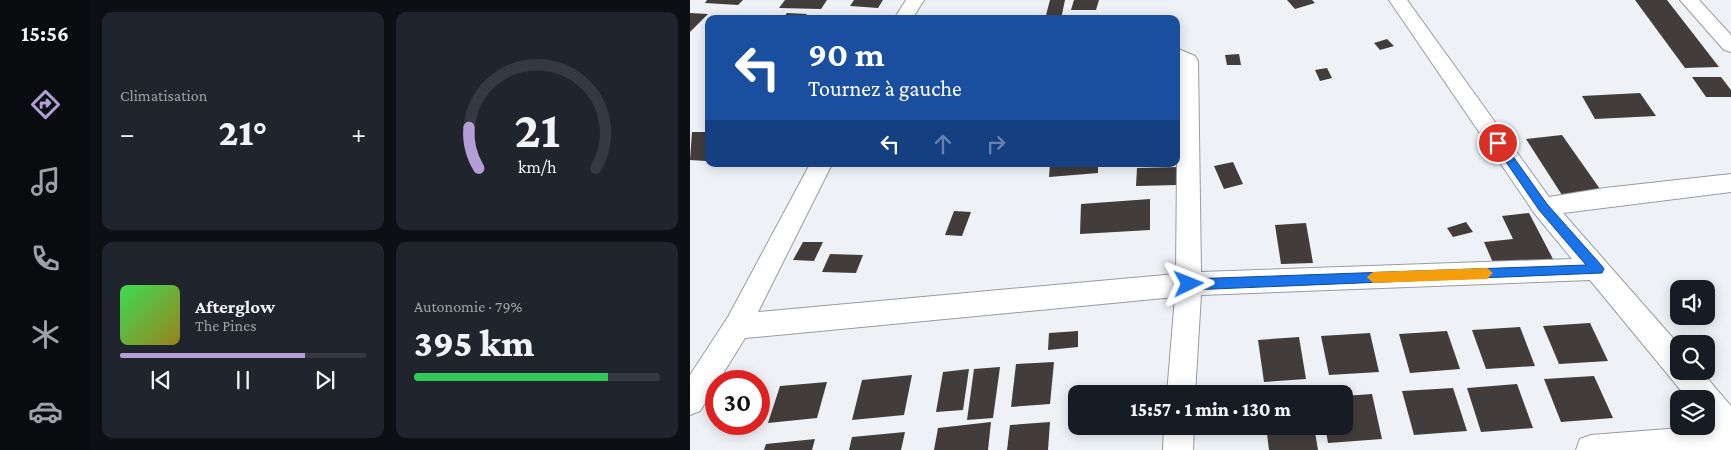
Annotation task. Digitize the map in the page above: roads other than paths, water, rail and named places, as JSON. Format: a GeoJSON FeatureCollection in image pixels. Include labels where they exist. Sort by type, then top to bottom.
{"type":"FeatureCollection","features":[{"type":"Feature","properties":{"kind":"street"},"geometry":{"type":"LineString","coordinates":[[905,15],[915,0]]}},
{"type":"Feature","properties":{"kind":"street"},"geometry":{"type":"LineString","coordinates":[[1398,0],[1543,207],[1670,355]]}},
{"type":"Feature","properties":{"kind":"street"},"geometry":{"type":"LineString","coordinates":[[1689,0],[1731,46]]}},
{"type":"Feature","properties":{"kind":"street"},"geometry":{"type":"LineString","coordinates":[[1180,56],[1188,61],[1189,284],[1182,385]]}},
{"type":"Feature","properties":{"kind":"street"},"geometry":{"type":"LineString","coordinates":[[690,401],[737,326],[819,167]]}},
{"type":"Feature","properties":{"kind":"street"},"geometry":{"type":"LineString","coordinates":[[1543,207],[1605,197],[1731,183]]}},
{"type":"Feature","properties":{"kind":"street"},"geometry":{"type":"LineString","coordinates":[[737,326],[1189,284],[1598,269]]}},
{"type":"Feature","properties":{"kind":"street"},"geometry":{"type":"LineString","coordinates":[[1690,380],[1699,390]]}},
{"type":"Feature","properties":{"kind":"street"},"geometry":{"type":"LineString","coordinates":[[1715,410],[1731,429]]}},
{"type":"Feature","properties":{"kind":"street"},"geometry":{"type":"LineString","coordinates":[[1178,450],[1179,435]]}},
{"type":"Feature","properties":{"kind":"street"},"geometry":{"type":"LineString","coordinates":[[1591,450],[1731,437]]}}]}
